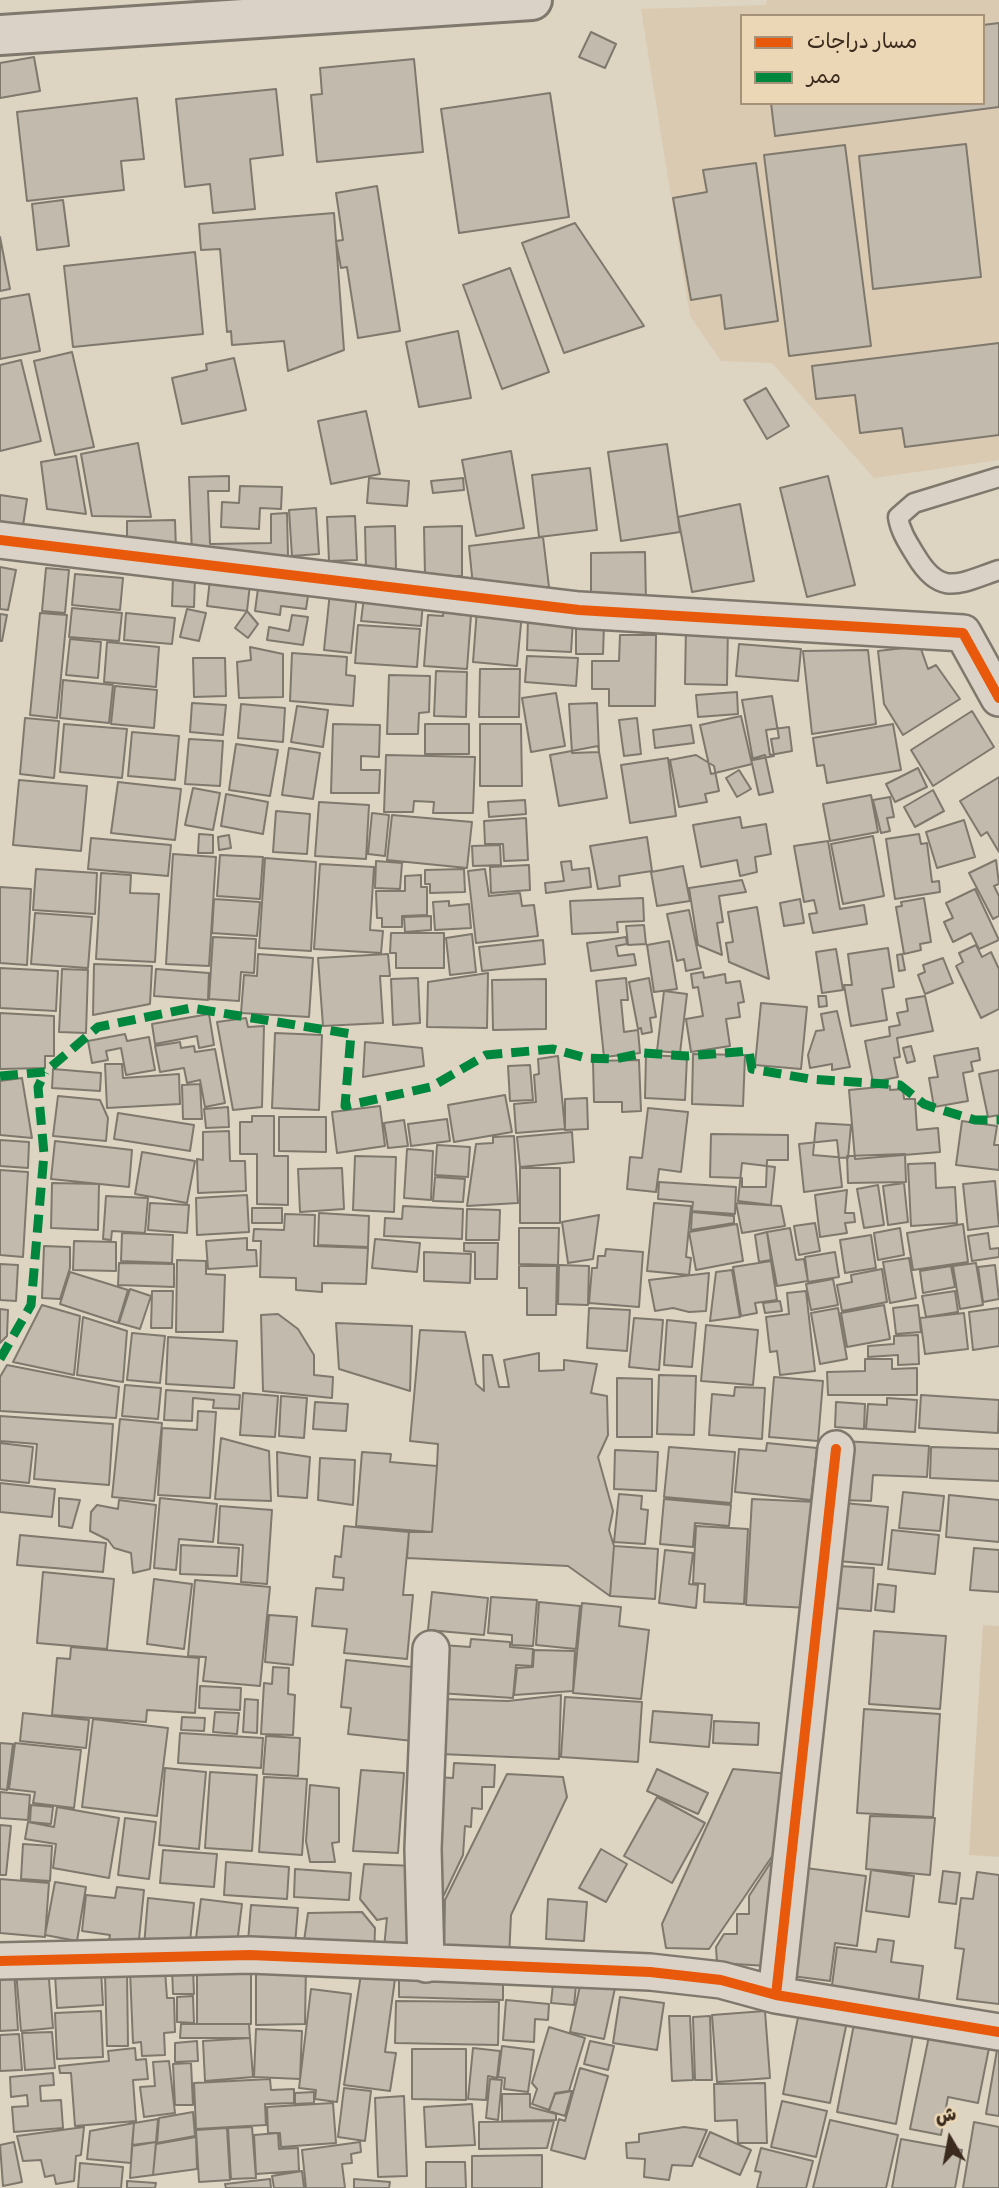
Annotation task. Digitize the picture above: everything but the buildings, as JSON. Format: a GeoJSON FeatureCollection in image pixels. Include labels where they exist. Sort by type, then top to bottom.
{"type":"FeatureCollection","features":[{"type":"Feature","properties":{"kind":"street"},"geometry":{"type":"LineString","coordinates":[[0,35],[532,0]]}},
{"type":"Feature","properties":{"kind":"street"},"geometry":{"type":"LineString","coordinates":[[0,540],[579,610],[963,634],[999,698]]}},
{"type":"Feature","properties":{"kind":"street"},"geometry":{"type":"LineString","coordinates":[[776,1995],[836,1449]]}},
{"type":"Feature","properties":{"kind":"street"},"geometry":{"type":"LineString","coordinates":[[426,1964],[423,1849],[431,1649]]}},
{"type":"Feature","properties":{"kind":"street"},"geometry":{"type":"LineString","coordinates":[[0,1961],[250,1955],[650,1972],[721,1980],[776,1995],[999,2032]]}},
{"type":"Feature","properties":{"kind":"lane"},"geometry":{"type":"LineString","coordinates":[[999,477],[914,503],[898,517],[899,527],[925,570],[940,584],[954,585],[999,570]]}},
{"type":"Feature","properties":{"kind":"shaded area"},"geometry":{"type":"Polygon","coordinates":[[[767,0],[999,0],[999,460],[874,478],[772,363],[721,361],[690,316],[641,9],[766,5],[767,0]]]}},
{"type":"Feature","properties":{"kind":"shaded area"},"geometry":{"type":"Polygon","coordinates":[[[983,1625],[999,1626],[999,1857],[969,1855],[983,1625]]]}},
{"type":"Feature","properties":{"kind":"marked path"},"geometry":{"type":"LineString","coordinates":[[0,1076],[45,1072],[98,1027],[191,1008],[351,1034],[345,1106],[431,1087],[486,1055],[553,1049],[586,1058],[615,1059],[644,1053],[687,1056],[749,1051],[752,1069],[810,1079],[900,1085],[924,1104],[935,1108],[975,1120],[999,1120]]}},
{"type":"Feature","properties":{"kind":"marked path"},"geometry":{"type":"LineString","coordinates":[[0,1359],[31,1305],[44,1154],[38,1087],[45,1072]]}},
{"type":"Feature","properties":{"kind":"cycle path"},"geometry":{"type":"LineString","coordinates":[[0,540],[579,610],[963,633],[999,698]]}},
{"type":"Feature","properties":{"kind":"cycle path"},"geometry":{"type":"LineString","coordinates":[[776,1995],[836,1449]]}},
{"type":"Feature","properties":{"kind":"cycle path"},"geometry":{"type":"LineString","coordinates":[[0,1961],[250,1955],[650,1972],[721,1980],[776,1995],[999,2032]]}}]}
